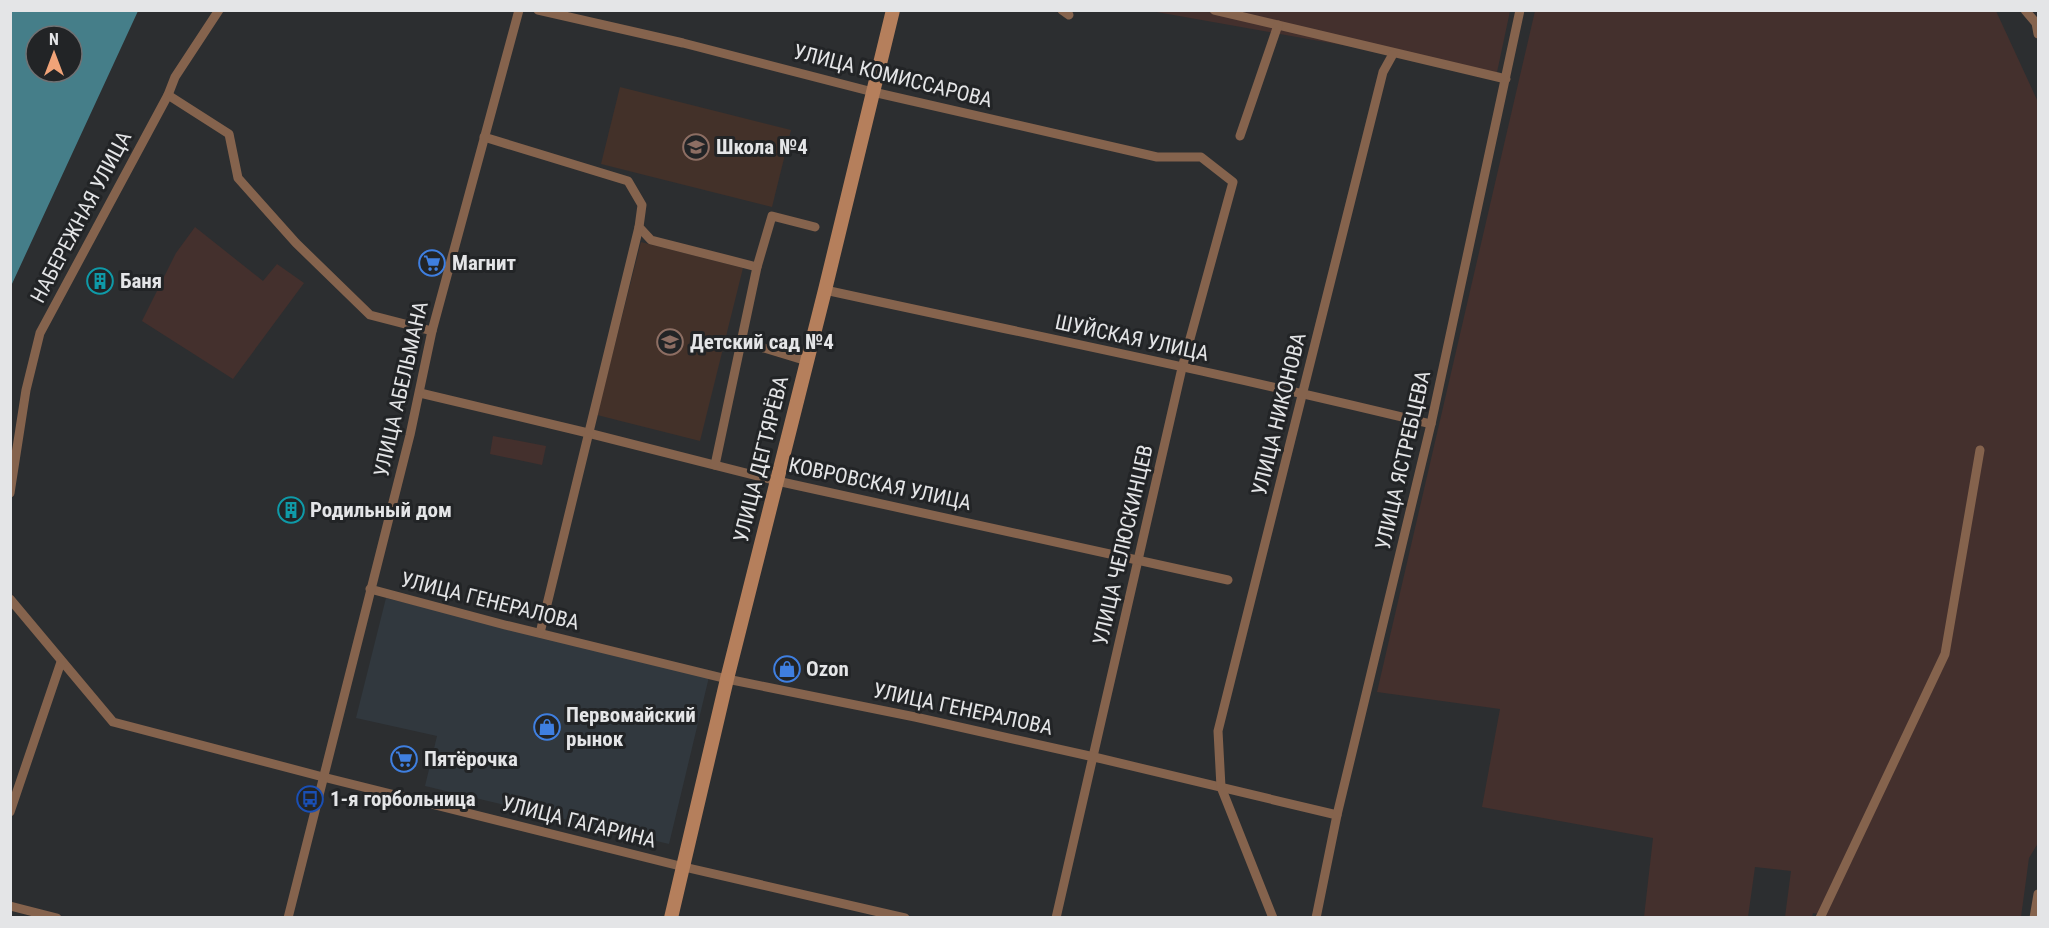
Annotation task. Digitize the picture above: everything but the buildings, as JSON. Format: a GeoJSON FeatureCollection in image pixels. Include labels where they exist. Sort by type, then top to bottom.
{"type":"FeatureCollection","features":[{"type":"Feature","properties":{"kind":"main road","name":"УЛИЦА ДЕГТЯРЁВА"},"geometry":{"type":"LineString","coordinates":[[671,918],[727,679],[893,10]]}},
{"type":"Feature","properties":{"kind":"street","name":"НАБЕРЕЖНАЯ УЛИЦА"},"geometry":{"type":"LineString","coordinates":[[10,493],[26,390],[40,333],[168,95],[175,76],[219,10]]}},
{"type":"Feature","properties":{"kind":"street","name":"УЛИЦА АБЕЛЬМАНА"},"geometry":{"type":"LineString","coordinates":[[288,918],[420,393],[432,331],[519,10]]}},
{"type":"Feature","properties":{"kind":"street","name":"УЛИЦА КОМИССАРОВА"},"geometry":{"type":"LineString","coordinates":[[538,10],[683,43],[873,92],[1157,157],[1201,157],[1233,182]]}},
{"type":"Feature","properties":{"kind":"street"},"geometry":{"type":"LineString","coordinates":[[1214,10],[1506,79]]}},
{"type":"Feature","properties":{"kind":"street","name":"УЛИЦА ЯСТРЕБЦЕВА"},"geometry":{"type":"LineString","coordinates":[[1316,918],[1337,815],[1431,424],[1520,10]]}},
{"type":"Feature","properties":{"kind":"street"},"geometry":{"type":"LineString","coordinates":[[2025,10],[2038,20],[2038,34]]}},
{"type":"Feature","properties":{"kind":"street"},"geometry":{"type":"LineString","coordinates":[[1240,135],[1278,25]]}},
{"type":"Feature","properties":{"kind":"street","name":"УЛИЦА НИКОНОВА"},"geometry":{"type":"LineString","coordinates":[[1273,918],[1221,787],[1218,731],[1383,72],[1393,54]]}},
{"type":"Feature","properties":{"kind":"street"},"geometry":{"type":"LineString","coordinates":[[168,95],[229,134],[238,178],[296,243],[370,315],[432,331]]}},
{"type":"Feature","properties":{"kind":"street"},"geometry":{"type":"LineString","coordinates":[[484,137],[628,181],[642,205],[639,227],[540,633]]}},
{"type":"Feature","properties":{"kind":"street","name":"УЛИЦА ЧЕЛЮСКИНЦЕВ"},"geometry":{"type":"LineString","coordinates":[[1056,918],[1182,368],[1233,182]]}},
{"type":"Feature","properties":{"kind":"street"},"geometry":{"type":"LineString","coordinates":[[715,465],[757,267],[772,216],[815,227]]}},
{"type":"Feature","properties":{"kind":"street"},"geometry":{"type":"LineString","coordinates":[[639,227],[651,240],[757,267]]}},
{"type":"Feature","properties":{"kind":"street","name":"ШУЙСКАЯ УЛИЦА"},"geometry":{"type":"LineString","coordinates":[[825,290],[1303,393],[1431,424]]}},
{"type":"Feature","properties":{"kind":"street"},"geometry":{"type":"LineString","coordinates":[[741,341],[807,361]]}},
{"type":"Feature","properties":{"kind":"street","name":"КОВРОВСКАЯ УЛИЦА"},"geometry":{"type":"LineString","coordinates":[[420,393],[588,432],[777,481],[1228,580]]}},
{"type":"Feature","properties":{"kind":"street"},"geometry":{"type":"LineString","coordinates":[[1820,918],[1945,654],[1980,450]]}},
{"type":"Feature","properties":{"kind":"street","name":"УЛИЦА ГЕНЕРАЛОВА"},"geometry":{"type":"LineString","coordinates":[[370,589],[727,679],[1094,756],[1337,815]]}},
{"type":"Feature","properties":{"kind":"street","name":"УЛИЦА ГАГАРИНА"},"geometry":{"type":"LineString","coordinates":[[10,599],[113,722],[684,867],[905,918]]}},
{"type":"Feature","properties":{"kind":"street"},"geometry":{"type":"LineString","coordinates":[[10,812],[61,662]]}},
{"type":"Feature","properties":{"kind":"street"},"geometry":{"type":"LineString","coordinates":[[2034,918],[2038,894]]}},
{"type":"Feature","properties":{"kind":"street"},"geometry":{"type":"LineString","coordinates":[[10,906],[57,918]]}},
{"type":"Feature","properties":{"kind":"shaded area"},"geometry":{"type":"Polygon","coordinates":[[[1151,11],[1510,11],[1496,77],[1393,54],[1151,11]]]}},
{"type":"Feature","properties":{"kind":"shaded area"},"geometry":{"type":"Polygon","coordinates":[[[1535,11],[1996,11],[2038,102],[2038,843],[2029,858],[2021,917],[1834,918],[1813,913],[1812,917],[1785,917],[1791,871],[1755,867],[1748,917],[1644,917],[1653,838],[1482,807],[1500,709],[1377,692],[1535,11]]]}},
{"type":"Feature","properties":{"kind":"shaded area","name":"Школа №4"},"geometry":{"type":"Polygon","coordinates":[[[620,87],[791,130],[772,207],[601,164],[620,87]]]}},
{"type":"Feature","properties":{"kind":"shaded area"},"geometry":{"type":"Polygon","coordinates":[[[195,227],[263,281],[277,264],[304,283],[233,379],[142,321],[176,253],[195,227]]]}},
{"type":"Feature","properties":{"kind":"shaded area","name":"Детский сад №4"},"geometry":{"type":"Polygon","coordinates":[[[641,242],[743,268],[700,441],[597,415],[641,242]]]}},
{"type":"Feature","properties":{"kind":"shaded area"},"geometry":{"type":"Polygon","coordinates":[[[493,436],[546,446],[542,465],[490,454],[493,436]]]}},
{"type":"Feature","properties":{"kind":"shaded area","name":"Первомайский рынок"},"geometry":{"type":"Polygon","coordinates":[[[386,598],[709,677],[669,844],[425,786],[437,736],[356,718],[386,598]]]}},
{"type":"Feature","properties":{"kind":"water"},"geometry":{"type":"Polygon","coordinates":[[[10,11],[138,11],[11,286],[10,11]]]}},
{"type":"Feature","properties":{"kind":"place","name":"Школа №4"},"geometry":{"type":"Point","coordinates":[696,147]}},
{"type":"Feature","properties":{"kind":"place","name":"Магнит"},"geometry":{"type":"Point","coordinates":[432,263]}},
{"type":"Feature","properties":{"kind":"place","name":"Баня"},"geometry":{"type":"Point","coordinates":[100,281]}},
{"type":"Feature","properties":{"kind":"place","name":"Детский сад №4"},"geometry":{"type":"Point","coordinates":[670,342]}},
{"type":"Feature","properties":{"kind":"place","name":"Родильный дом"},"geometry":{"type":"Point","coordinates":[291,510]}},
{"type":"Feature","properties":{"kind":"place","name":"Ozon"},"geometry":{"type":"Point","coordinates":[787,669]}},
{"type":"Feature","properties":{"kind":"place","name":"Первомайский рынок"},"geometry":{"type":"Point","coordinates":[547,727]}},
{"type":"Feature","properties":{"kind":"place","name":"Пятёрочка"},"geometry":{"type":"Point","coordinates":[404,759]}},
{"type":"Feature","properties":{"kind":"place","name":"1-я горбольница"},"geometry":{"type":"Point","coordinates":[310,799]}}]}
